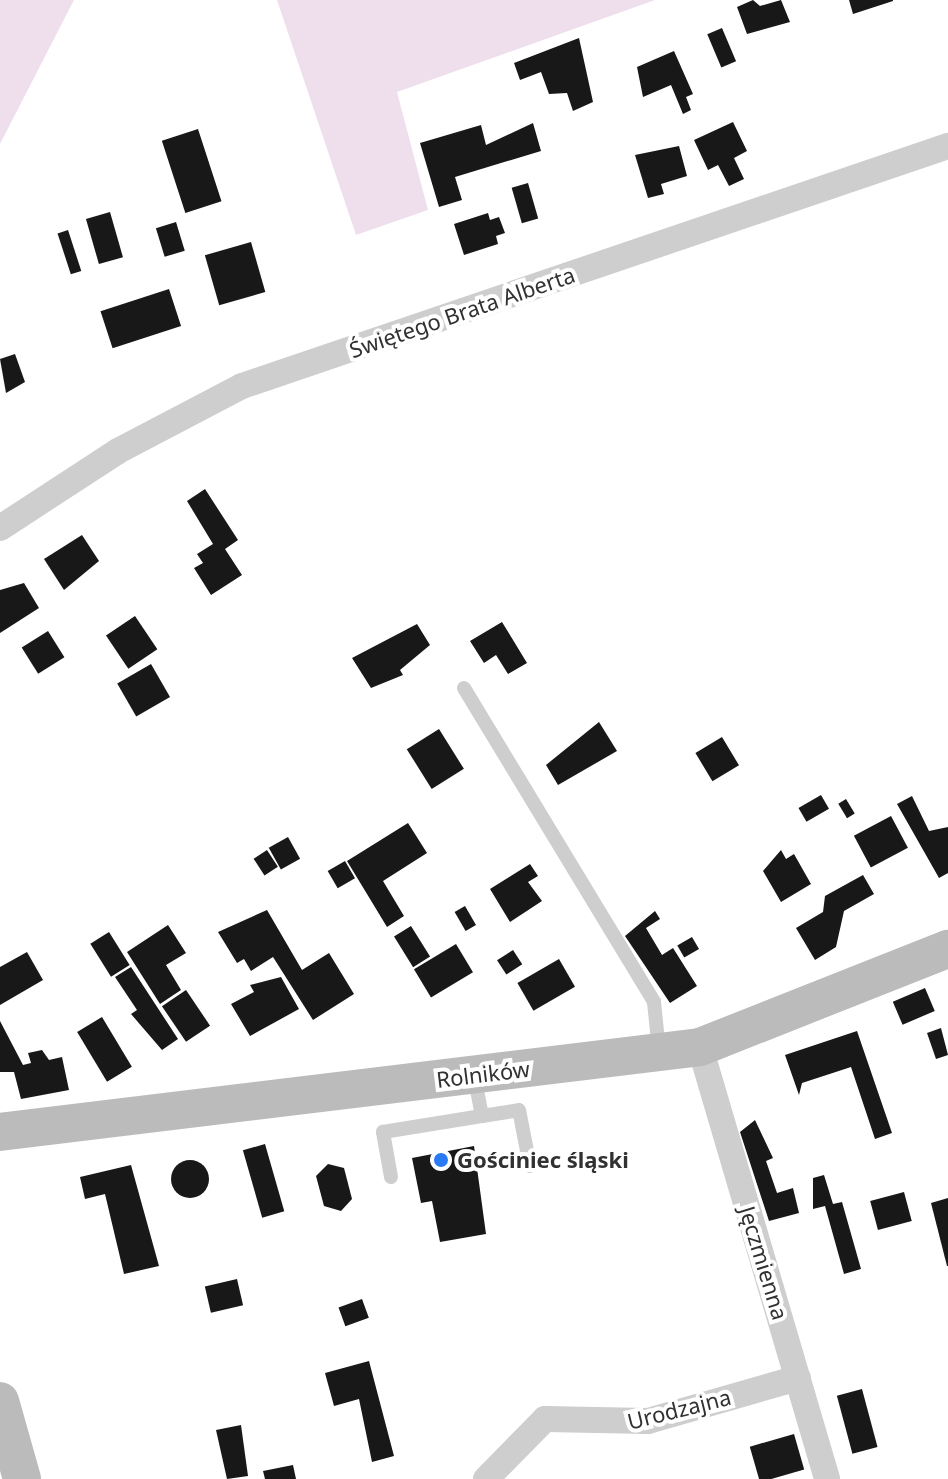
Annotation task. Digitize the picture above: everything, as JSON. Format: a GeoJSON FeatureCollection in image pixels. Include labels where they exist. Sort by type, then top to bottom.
{"type":"FeatureCollection","features":[{"type":"Feature","properties":{"kind":"street","name":"Świętego Brata Alberta"},"geometry":{"type":"LineString","coordinates":[[0,528],[118,451],[242,386],[948,146]]}},
{"type":"Feature","properties":{"kind":"street","name":"Rolników"},"geometry":{"type":"LineString","coordinates":[[0,1132],[700,1047],[948,949]]}},
{"type":"Feature","properties":{"kind":"street","name":"Jęczmienna"},"geometry":{"type":"LineString","coordinates":[[700,1047],[827,1479]]}},
{"type":"Feature","properties":{"kind":"street","name":"Urodzajna"},"geometry":{"type":"LineString","coordinates":[[486,1479],[545,1419],[648,1421],[798,1378]]}},
{"type":"Feature","properties":{"kind":"street"},"geometry":{"type":"LineString","coordinates":[[0,1401],[22,1479]]}},
{"type":"Feature","properties":{"kind":"lane"},"geometry":{"type":"LineString","coordinates":[[464,688],[641,977],[654,1002],[659,1053]]}},
{"type":"Feature","properties":{"kind":"lane"},"geometry":{"type":"LineString","coordinates":[[474,1075],[482,1116]]}},
{"type":"Feature","properties":{"kind":"lane"},"geometry":{"type":"LineString","coordinates":[[391,1177],[383,1132],[519,1110],[530,1166]]}},
{"type":"Feature","properties":{"kind":"shaded area"},"geometry":{"type":"Polygon","coordinates":[[[0,0],[74,0],[0,144],[0,0]]]}},
{"type":"Feature","properties":{"kind":"shaded area"},"geometry":{"type":"Polygon","coordinates":[[[277,0],[655,0],[397,92],[428,210],[356,235],[277,0]]]}},
{"type":"Feature","properties":{"kind":"building"},"geometry":{"type":"Polygon","coordinates":[[[753,0],[760,6],[781,0],[790,22],[747,34],[737,7],[753,0]]]}},
{"type":"Feature","properties":{"kind":"building"},"geometry":{"type":"Polygon","coordinates":[[[849,0],[893,0],[893,1],[853,14],[849,0]]]}},
{"type":"Feature","properties":{"kind":"building"},"geometry":{"type":"Polygon","coordinates":[[[722,28],[736,61],[721,67],[707,34],[722,28]]]}},
{"type":"Feature","properties":{"kind":"building"},"geometry":{"type":"Polygon","coordinates":[[[579,38],[593,102],[573,111],[567,93],[549,94],[541,72],[520,80],[514,63],[579,38]]]}},
{"type":"Feature","properties":{"kind":"building"},"geometry":{"type":"Polygon","coordinates":[[[674,51],[693,94],[686,97],[691,110],[683,114],[671,85],[643,97],[637,67],[674,51]]]}},
{"type":"Feature","properties":{"kind":"building"},"geometry":{"type":"Polygon","coordinates":[[[733,122],[747,151],[734,158],[744,179],[729,186],[718,165],[708,170],[694,140],[733,122]]]}},
{"type":"Feature","properties":{"kind":"building"},"geometry":{"type":"Polygon","coordinates":[[[533,123],[541,151],[455,177],[462,200],[439,207],[420,143],[481,125],[486,145],[533,123]]]}},
{"type":"Feature","properties":{"kind":"building"},"geometry":{"type":"Polygon","coordinates":[[[198,129],[221,201],[185,213],[162,141],[198,129]]]}},
{"type":"Feature","properties":{"kind":"building"},"geometry":{"type":"Polygon","coordinates":[[[679,146],[687,176],[661,184],[664,194],[648,198],[635,155],[679,146]]]}},
{"type":"Feature","properties":{"kind":"building"},"geometry":{"type":"Polygon","coordinates":[[[528,183],[538,219],[522,223],[512,188],[528,183]]]}},
{"type":"Feature","properties":{"kind":"building"},"geometry":{"type":"Polygon","coordinates":[[[110,212],[123,257],[99,264],[86,219],[110,212]]]}},
{"type":"Feature","properties":{"kind":"building"},"geometry":{"type":"Polygon","coordinates":[[[488,213],[490,220],[499,217],[505,233],[496,236],[498,244],[464,255],[454,224],[488,213]]]}},
{"type":"Feature","properties":{"kind":"building"},"geometry":{"type":"Polygon","coordinates":[[[176,222],[185,251],[165,257],[156,228],[176,222]]]}},
{"type":"Feature","properties":{"kind":"building"},"geometry":{"type":"Polygon","coordinates":[[[68,230],[81,271],[71,274],[58,233],[68,230]]]}},
{"type":"Feature","properties":{"kind":"building"},"geometry":{"type":"Polygon","coordinates":[[[251,242],[265,292],[219,305],[205,255],[251,242]]]}},
{"type":"Feature","properties":{"kind":"building"},"geometry":{"type":"Polygon","coordinates":[[[169,289],[181,326],[113,348],[101,311],[169,289]]]}},
{"type":"Feature","properties":{"kind":"building"},"geometry":{"type":"Polygon","coordinates":[[[15,354],[25,382],[6,393],[0,359],[15,354]]]}},
{"type":"Feature","properties":{"kind":"building"},"geometry":{"type":"Polygon","coordinates":[[[205,489],[238,540],[225,549],[242,575],[211,595],[194,568],[203,563],[197,554],[213,544],[187,501],[205,489]]]}},
{"type":"Feature","properties":{"kind":"building"},"geometry":{"type":"Polygon","coordinates":[[[82,535],[99,561],[64,590],[44,559],[82,535]]]}},
{"type":"Feature","properties":{"kind":"building"},"geometry":{"type":"Polygon","coordinates":[[[24,583],[39,608],[0,633],[0,590],[24,583]]]}},
{"type":"Feature","properties":{"kind":"building"},"geometry":{"type":"Polygon","coordinates":[[[135,616],[157,649],[128,669],[106,636],[135,616]]]}},
{"type":"Feature","properties":{"kind":"building"},"geometry":{"type":"Polygon","coordinates":[[[502,622],[527,663],[508,674],[496,655],[484,663],[470,641],[502,622]]]}},
{"type":"Feature","properties":{"kind":"building"},"geometry":{"type":"Polygon","coordinates":[[[417,624],[430,645],[400,670],[403,675],[371,688],[352,658],[417,624]]]}},
{"type":"Feature","properties":{"kind":"building"},"geometry":{"type":"Polygon","coordinates":[[[48,631],[64,657],[38,674],[22,647],[48,631]]]}},
{"type":"Feature","properties":{"kind":"building"},"geometry":{"type":"Polygon","coordinates":[[[151,664],[170,697],[136,716],[117,684],[151,664]]]}},
{"type":"Feature","properties":{"kind":"building"},"geometry":{"type":"Polygon","coordinates":[[[599,722],[617,751],[558,785],[546,765],[599,722]]]}},
{"type":"Feature","properties":{"kind":"building"},"geometry":{"type":"Polygon","coordinates":[[[439,729],[464,769],[432,789],[407,749],[439,729]]]}},
{"type":"Feature","properties":{"kind":"building"},"geometry":{"type":"Polygon","coordinates":[[[722,737],[739,765],[712,781],[695,753],[722,737]]]}},
{"type":"Feature","properties":{"kind":"building"},"geometry":{"type":"Polygon","coordinates":[[[821,795],[829,809],[806,822],[798,808],[821,795]]]}},
{"type":"Feature","properties":{"kind":"building"},"geometry":{"type":"Polygon","coordinates":[[[912,796],[929,831],[948,827],[948,873],[939,878],[897,804],[912,796]]]}},
{"type":"Feature","properties":{"kind":"building"},"geometry":{"type":"Polygon","coordinates":[[[846,799],[855,814],[847,818],[838,804],[846,799]]]}},
{"type":"Feature","properties":{"kind":"building"},"geometry":{"type":"Polygon","coordinates":[[[891,816],[908,848],[871,868],[854,836],[891,816]]]}},
{"type":"Feature","properties":{"kind":"building"},"geometry":{"type":"Polygon","coordinates":[[[408,823],[427,853],[383,881],[404,916],[387,927],[347,861],[408,823]]]}},
{"type":"Feature","properties":{"kind":"building"},"geometry":{"type":"Polygon","coordinates":[[[288,837],[300,859],[281,870],[269,848],[288,837]]]}},
{"type":"Feature","properties":{"kind":"building"},"geometry":{"type":"Polygon","coordinates":[[[267,850],[278,867],[264,875],[254,859],[267,850]]]}},
{"type":"Feature","properties":{"kind":"building"},"geometry":{"type":"Polygon","coordinates":[[[781,850],[786,859],[794,854],[811,884],[781,902],[763,871],[781,850]]]}},
{"type":"Feature","properties":{"kind":"building"},"geometry":{"type":"Polygon","coordinates":[[[345,861],[355,878],[338,888],[328,871],[345,861]]]}},
{"type":"Feature","properties":{"kind":"building"},"geometry":{"type":"Polygon","coordinates":[[[530,864],[538,876],[528,882],[542,901],[510,922],[490,889],[530,864]]]}},
{"type":"Feature","properties":{"kind":"building"},"geometry":{"type":"Polygon","coordinates":[[[863,875],[874,894],[844,911],[836,947],[815,960],[796,928],[823,912],[825,896],[863,875]]]}},
{"type":"Feature","properties":{"kind":"building"},"geometry":{"type":"Polygon","coordinates":[[[465,906],[476,925],[466,931],[455,912],[465,906]]]}},
{"type":"Feature","properties":{"kind":"building"},"geometry":{"type":"Polygon","coordinates":[[[267,910],[302,970],[329,953],[354,994],[313,1020],[273,957],[251,971],[244,959],[237,963],[218,932],[267,910]]]}},
{"type":"Feature","properties":{"kind":"building"},"geometry":{"type":"Polygon","coordinates":[[[655,911],[660,919],[646,928],[662,955],[673,948],[697,986],[670,1003],[625,936],[655,911]]]}},
{"type":"Feature","properties":{"kind":"building"},"geometry":{"type":"Polygon","coordinates":[[[168,925],[186,953],[166,965],[181,990],[160,1004],[127,952],[168,925]]]}},
{"type":"Feature","properties":{"kind":"building"},"geometry":{"type":"Polygon","coordinates":[[[411,926],[430,957],[413,967],[394,937],[411,926]]]}},
{"type":"Feature","properties":{"kind":"building"},"geometry":{"type":"Polygon","coordinates":[[[109,932],[130,965],[111,977],[90,944],[109,932]]]}},
{"type":"Feature","properties":{"kind":"building"},"geometry":{"type":"Polygon","coordinates":[[[692,937],[699,949],[684,958],[677,946],[692,937]]]}},
{"type":"Feature","properties":{"kind":"building"},"geometry":{"type":"Polygon","coordinates":[[[456,944],[473,972],[431,998],[414,969],[456,944]]]}},
{"type":"Feature","properties":{"kind":"building"},"geometry":{"type":"Polygon","coordinates":[[[513,950],[522,964],[506,975],[497,960],[513,950]]]}},
{"type":"Feature","properties":{"kind":"building"},"geometry":{"type":"Polygon","coordinates":[[[27,952],[43,980],[0,1005],[0,967],[27,952]]]}},
{"type":"Feature","properties":{"kind":"building"},"geometry":{"type":"Polygon","coordinates":[[[559,959],[575,987],[533,1011],[517,983],[559,959]]]}},
{"type":"Feature","properties":{"kind":"building"},"geometry":{"type":"Polygon","coordinates":[[[131,967],[178,1039],[162,1050],[131,1014],[137,1010],[115,977],[131,967]]]}},
{"type":"Feature","properties":{"kind":"building"},"geometry":{"type":"Polygon","coordinates":[[[281,977],[299,1009],[250,1036],[231,1004],[254,992],[250,985],[281,977]]]}},
{"type":"Feature","properties":{"kind":"building"},"geometry":{"type":"Polygon","coordinates":[[[925,988],[935,1011],[903,1025],[893,1002],[925,988]]]}},
{"type":"Feature","properties":{"kind":"building"},"geometry":{"type":"Polygon","coordinates":[[[186,990],[210,1026],[186,1042],[162,1006],[186,990]]]}},
{"type":"Feature","properties":{"kind":"building"},"geometry":{"type":"Polygon","coordinates":[[[102,1017],[132,1067],[107,1082],[77,1032],[102,1017]]]}},
{"type":"Feature","properties":{"kind":"building"},"geometry":{"type":"Polygon","coordinates":[[[0,1021],[23,1065],[31,1063],[28,1053],[42,1050],[49,1060],[62,1057],[69,1090],[21,1099],[14,1072],[0,1072],[0,1021]]]}},
{"type":"Feature","properties":{"kind":"building"},"geometry":{"type":"Polygon","coordinates":[[[941,1028],[948,1055],[936,1059],[927,1033],[941,1028]]]}},
{"type":"Feature","properties":{"kind":"building"},"geometry":{"type":"Polygon","coordinates":[[[857,1031],[892,1133],[875,1139],[851,1067],[802,1083],[799,1095],[785,1055],[857,1031]]]}},
{"type":"Feature","properties":{"kind":"building"},"geometry":{"type":"Polygon","coordinates":[[[755,1120],[773,1158],[766,1161],[777,1193],[793,1188],[799,1213],[769,1221],[740,1132],[755,1120]]]}},
{"type":"Feature","properties":{"kind":"building"},"geometry":{"type":"Polygon","coordinates":[[[265,1144],[284,1211],[262,1218],[243,1150],[265,1144]]]}},
{"type":"Feature","properties":{"kind":"building"},"geometry":{"type":"Polygon","coordinates":[[[474,1146],[486,1234],[440,1242],[432,1201],[421,1203],[412,1158],[474,1146]]]}},
{"type":"Feature","properties":{"kind":"building"},"geometry":{"type":"Polygon","coordinates":[[[190,1160],[203,1166],[209,1179],[203,1192],[190,1198],[177,1192],[171,1179],[177,1166],[190,1160]]]}},
{"type":"Feature","properties":{"kind":"building"},"geometry":{"type":"Polygon","coordinates":[[[328,1164],[344,1168],[352,1199],[341,1211],[324,1206],[316,1176],[328,1164]]]}},
{"type":"Feature","properties":{"kind":"building"},"geometry":{"type":"Polygon","coordinates":[[[131,1165],[159,1266],[124,1274],[105,1194],[85,1199],[80,1177],[131,1165]]]}},
{"type":"Feature","properties":{"kind":"building"},"geometry":{"type":"Polygon","coordinates":[[[824,1175],[833,1204],[842,1202],[861,1269],[844,1274],[825,1206],[813,1209],[813,1178],[824,1175]]]}},
{"type":"Feature","properties":{"kind":"building"},"geometry":{"type":"Polygon","coordinates":[[[904,1192],[912,1221],[878,1230],[870,1201],[904,1192]]]}},
{"type":"Feature","properties":{"kind":"building"},"geometry":{"type":"Polygon","coordinates":[[[948,1198],[948,1266],[947,1266],[931,1203],[948,1198]]]}},
{"type":"Feature","properties":{"kind":"building"},"geometry":{"type":"Polygon","coordinates":[[[237,1279],[243,1305],[211,1313],[205,1286],[237,1279]]]}},
{"type":"Feature","properties":{"kind":"building"},"geometry":{"type":"Polygon","coordinates":[[[362,1299],[369,1318],[345,1326],[339,1308],[362,1299]]]}},
{"type":"Feature","properties":{"kind":"building"},"geometry":{"type":"Polygon","coordinates":[[[369,1361],[394,1456],[372,1462],[359,1399],[334,1406],[325,1373],[369,1361]]]}},
{"type":"Feature","properties":{"kind":"building"},"geometry":{"type":"Polygon","coordinates":[[[862,1389],[878,1447],[852,1454],[837,1396],[862,1389]]]}},
{"type":"Feature","properties":{"kind":"building"},"geometry":{"type":"Polygon","coordinates":[[[241,1425],[248,1476],[227,1479],[216,1430],[241,1425]]]}},
{"type":"Feature","properties":{"kind":"building"},"geometry":{"type":"Polygon","coordinates":[[[794,1434],[804,1470],[771,1479],[759,1479],[750,1447],[794,1434]]]}},
{"type":"Feature","properties":{"kind":"building"},"geometry":{"type":"Polygon","coordinates":[[[293,1465],[296,1479],[265,1479],[263,1471],[293,1465]]]}},
{"type":"Feature","properties":{"kind":"place","name":"Gościniec śląski"},"geometry":{"type":"Point","coordinates":[441,1160]}}]}
